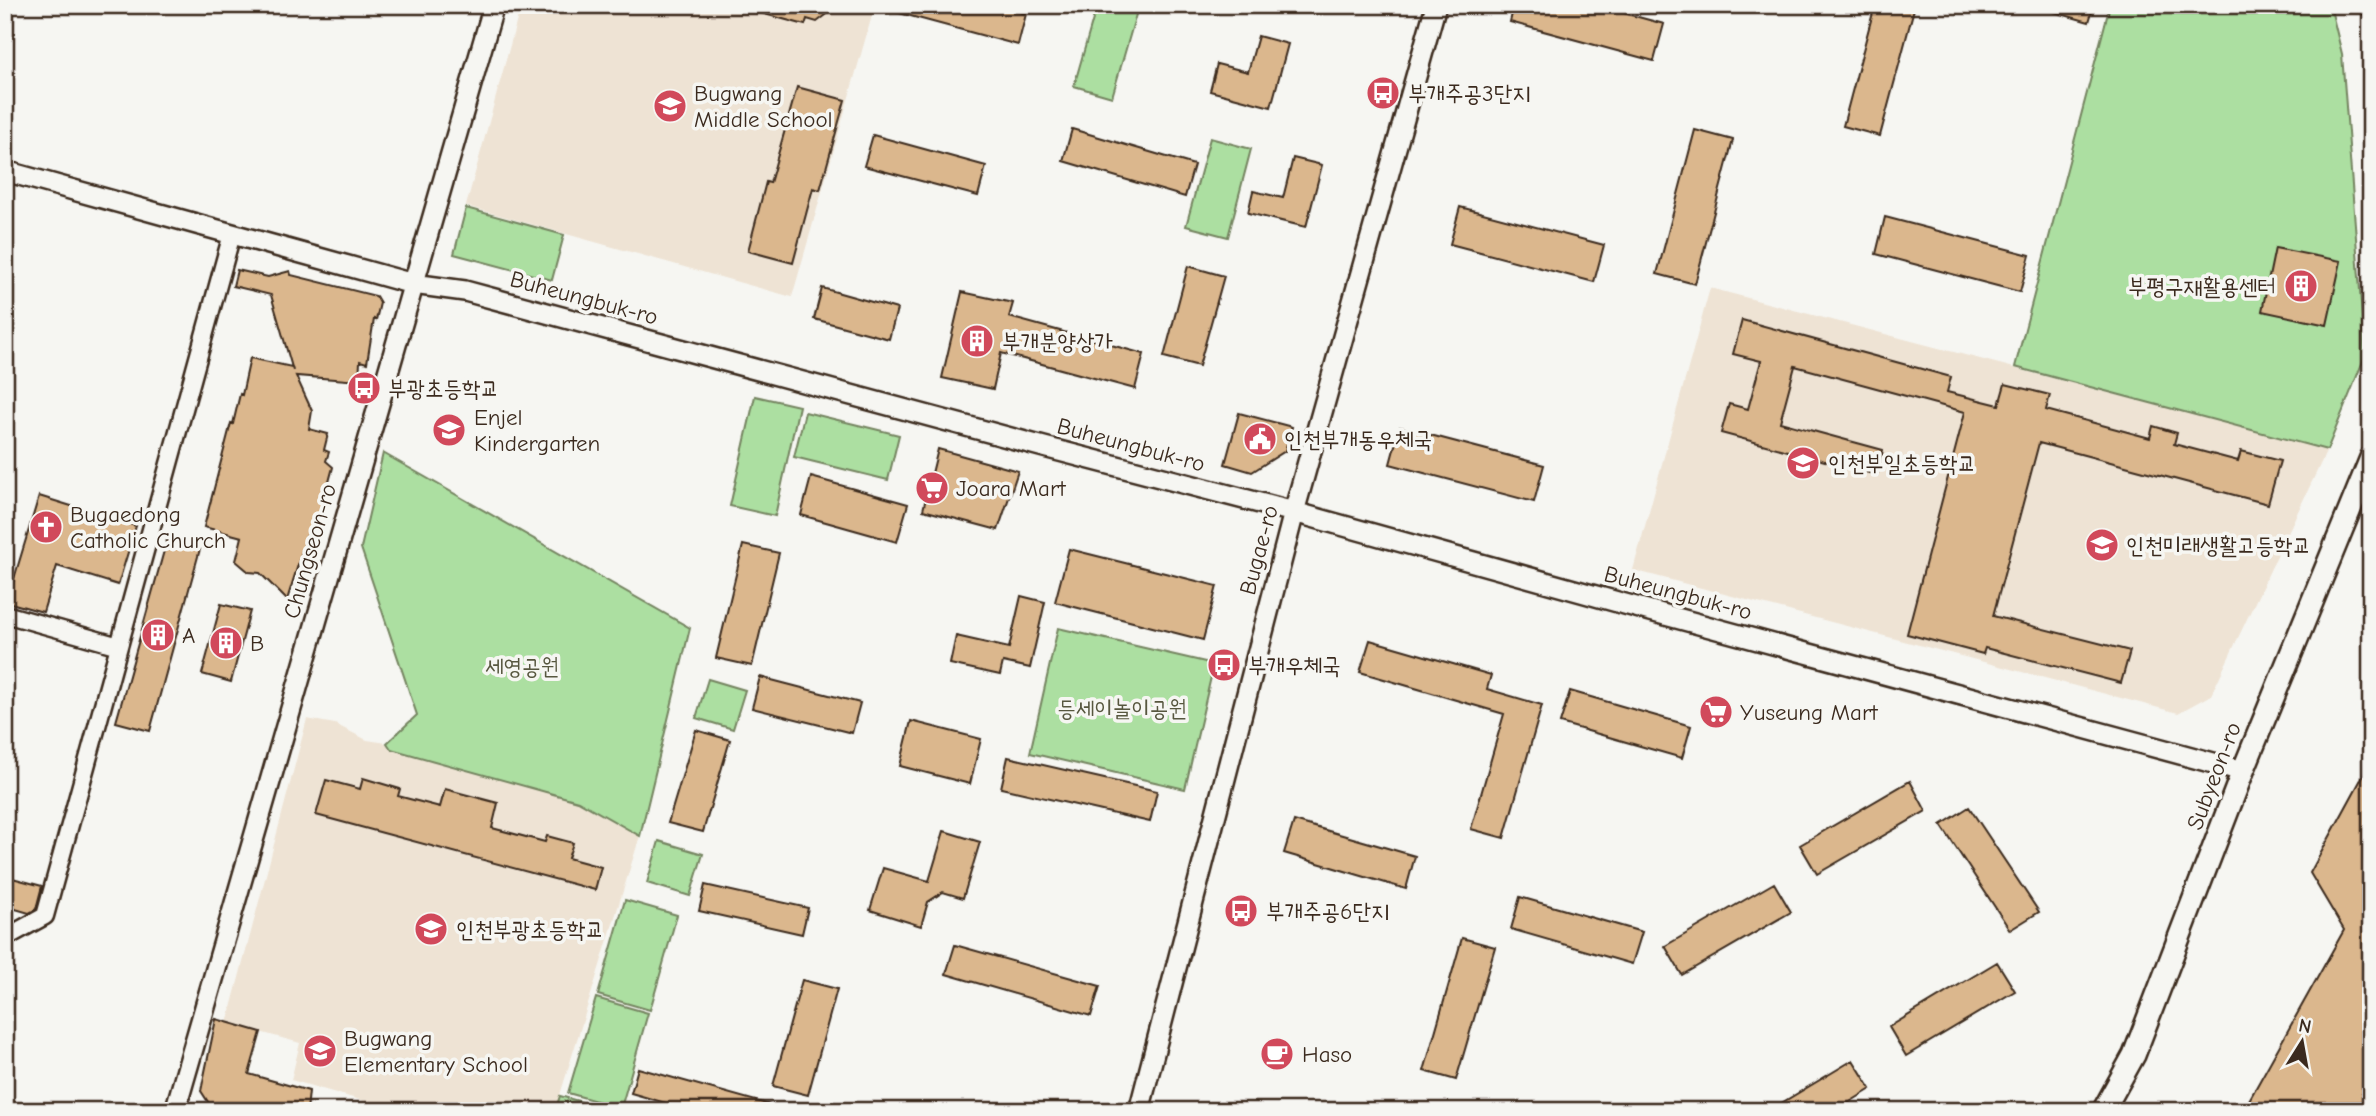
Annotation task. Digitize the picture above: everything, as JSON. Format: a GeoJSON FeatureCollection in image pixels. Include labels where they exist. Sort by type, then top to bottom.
{"type":"FeatureCollection","features":[{"type":"Feature","properties":{"kind":"main road","name":"Subyeon-ro"},"geometry":{"type":"LineString","coordinates":[[2103,1111],[2134,1055],[2243,771],[2371,457]]}},
{"type":"Feature","properties":{"kind":"street","name":"Chungseon-ro"},"geometry":{"type":"LineString","coordinates":[[175,1111],[494,5]]}},
{"type":"Feature","properties":{"kind":"street","name":"Bugae-ro"},"geometry":{"type":"LineString","coordinates":[[1139,1111],[1294,512],[1436,5]]}},
{"type":"Feature","properties":{"kind":"street","name":"Buheungbuk-ro"},"geometry":{"type":"LineString","coordinates":[[5,171],[413,284],[465,291],[1057,451],[1294,512],[2243,771]]}},
{"type":"Feature","properties":{"kind":"street"},"geometry":{"type":"LineString","coordinates":[[5,938],[46,916],[232,234]]}},
{"type":"Feature","properties":{"kind":"street"},"geometry":{"type":"LineString","coordinates":[[5,614],[119,646]]}},
{"type":"Feature","properties":{"kind":"shaded area","name":"Bugwang Middle School"},"geometry":{"type":"Polygon","coordinates":[[[521,5],[875,5],[792,297],[466,206],[521,5]]]}},
{"type":"Feature","properties":{"kind":"shaded area"},"geometry":{"type":"Polygon","coordinates":[[[1710,288],[2327,450],[2211,695],[2178,713],[1633,570],[1710,288]]]}},
{"type":"Feature","properties":{"kind":"shaded area","name":"인천부광초등학교"},"geometry":{"type":"Polygon","coordinates":[[[307,719],[335,724],[367,740],[387,743],[391,749],[578,801],[640,836],[555,1111],[497,1111],[471,1104],[469,1111],[398,1111],[291,1080],[300,1043],[227,1023],[307,719]]]}},
{"type":"Feature","properties":{"kind":"green space"},"geometry":{"type":"Polygon","coordinates":[[[1097,5],[1117,5],[1137,11],[1112,97],[1074,86],[1097,5]]]}},
{"type":"Feature","properties":{"kind":"green space"},"geometry":{"type":"Polygon","coordinates":[[[2110,5],[2330,5],[2342,54],[2365,356],[2327,450],[2015,367],[2110,5]]]}},
{"type":"Feature","properties":{"kind":"green space"},"geometry":{"type":"Polygon","coordinates":[[[1210,138],[1251,149],[1228,237],[1186,226],[1210,138]]]}},
{"type":"Feature","properties":{"kind":"green space"},"geometry":{"type":"Polygon","coordinates":[[[466,208],[564,235],[552,280],[454,254],[466,208]]]}},
{"type":"Feature","properties":{"kind":"green space"},"geometry":{"type":"Polygon","coordinates":[[[755,396],[799,406],[775,516],[730,506],[755,396]]]}},
{"type":"Feature","properties":{"kind":"green space"},"geometry":{"type":"Polygon","coordinates":[[[805,412],[899,435],[888,480],[794,457],[805,412]]]}},
{"type":"Feature","properties":{"kind":"green space","name":"세영공원"},"geometry":{"type":"Polygon","coordinates":[[[383,453],[690,628],[640,836],[578,801],[391,749],[387,743],[417,715],[361,548],[383,453]]]}},
{"type":"Feature","properties":{"kind":"green space","name":"등세이놀이공원"},"geometry":{"type":"Polygon","coordinates":[[[1058,628],[1214,664],[1185,789],[1030,753],[1058,628]]]}},
{"type":"Feature","properties":{"kind":"green space"},"geometry":{"type":"Polygon","coordinates":[[[708,679],[745,690],[733,729],[696,718],[708,679]]]}},
{"type":"Feature","properties":{"kind":"green space"},"geometry":{"type":"Polygon","coordinates":[[[659,841],[703,854],[690,896],[647,883],[659,841]]]}},
{"type":"Feature","properties":{"kind":"green space"},"geometry":{"type":"Polygon","coordinates":[[[625,900],[677,915],[650,1010],[598,995],[625,900]]]}},
{"type":"Feature","properties":{"kind":"green space"},"geometry":{"type":"Polygon","coordinates":[[[596,998],[648,1013],[621,1108],[568,1093],[596,998]]]}},
{"type":"Feature","properties":{"kind":"green space"},"geometry":{"type":"Polygon","coordinates":[[[560,1096],[615,1111],[555,1111],[560,1096]]]}},
{"type":"Feature","properties":{"kind":"building"},"geometry":{"type":"Polygon","coordinates":[[[750,5],[839,5],[817,22],[807,19],[805,25],[750,10],[750,5]]]}},
{"type":"Feature","properties":{"kind":"building"},"geometry":{"type":"Polygon","coordinates":[[[888,5],[992,5],[1026,14],[1018,45],[888,10],[888,5]]]}},
{"type":"Feature","properties":{"kind":"building"},"geometry":{"type":"Polygon","coordinates":[[[1514,5],[1594,5],[1664,24],[1654,61],[1510,22],[1514,5]]]}},
{"type":"Feature","properties":{"kind":"building"},"geometry":{"type":"Polygon","coordinates":[[[1875,5],[1915,5],[1880,136],[1843,126],[1875,5]]]}},
{"type":"Feature","properties":{"kind":"building"},"geometry":{"type":"Polygon","coordinates":[[[2048,5],[2094,5],[2089,22],[2047,10],[2048,5]]]}},
{"type":"Feature","properties":{"kind":"building"},"geometry":{"type":"Polygon","coordinates":[[[1258,36],[1288,44],[1271,107],[1210,91],[1217,64],[1248,72],[1258,36]]]}},
{"type":"Feature","properties":{"kind":"building"},"geometry":{"type":"Polygon","coordinates":[[[797,87],[845,100],[820,190],[813,188],[793,263],[748,251],[766,182],[770,183],[797,87]]]}},
{"type":"Feature","properties":{"kind":"building"},"geometry":{"type":"Polygon","coordinates":[[[1072,129],[1194,165],[1185,197],[1063,161],[1072,129]]]}},
{"type":"Feature","properties":{"kind":"building"},"geometry":{"type":"Polygon","coordinates":[[[1695,130],[1733,140],[1695,284],[1657,274],[1695,130]]]}},
{"type":"Feature","properties":{"kind":"building"},"geometry":{"type":"Polygon","coordinates":[[[873,135],[986,166],[978,196],[864,166],[873,135]]]}},
{"type":"Feature","properties":{"kind":"building"},"geometry":{"type":"Polygon","coordinates":[[[1293,158],[1322,165],[1306,227],[1248,213],[1253,191],[1283,198],[1293,158]]]}},
{"type":"Feature","properties":{"kind":"building"},"geometry":{"type":"Polygon","coordinates":[[[1460,207],[1604,245],[1594,282],[1450,244],[1460,207]]]}},
{"type":"Feature","properties":{"kind":"building"},"geometry":{"type":"Polygon","coordinates":[[[1885,217],[2030,255],[2020,292],[1876,254],[1885,217]]]}},
{"type":"Feature","properties":{"kind":"building","name":"부평구재활용센터"},"geometry":{"type":"Polygon","coordinates":[[[2275,248],[2341,261],[2327,325],[2262,311],[2275,248]]]}},
{"type":"Feature","properties":{"kind":"building"},"geometry":{"type":"Polygon","coordinates":[[[1188,266],[1224,276],[1199,366],[1164,357],[1188,266]]]}},
{"type":"Feature","properties":{"kind":"building"},"geometry":{"type":"Polygon","coordinates":[[[237,270],[268,277],[290,271],[291,275],[376,296],[380,303],[376,320],[374,319],[367,363],[360,361],[359,381],[296,376],[312,411],[309,429],[328,434],[324,450],[329,452],[326,461],[333,467],[314,538],[307,536],[287,600],[260,573],[249,572],[236,561],[242,537],[204,527],[250,358],[292,367],[271,295],[233,286],[237,270]]]}},
{"type":"Feature","properties":{"kind":"building"},"geometry":{"type":"Polygon","coordinates":[[[822,288],[897,309],[889,339],[814,319],[822,288]]]}},
{"type":"Feature","properties":{"kind":"building"},"geometry":{"type":"Polygon","coordinates":[[[962,292],[1013,303],[1009,317],[1144,354],[1135,389],[1001,353],[993,389],[942,378],[962,292]]]}},
{"type":"Feature","properties":{"kind":"building"},"geometry":{"type":"Polygon","coordinates":[[[1742,320],[1951,377],[1947,392],[1999,405],[2005,384],[2050,395],[2046,410],[2150,438],[2153,426],[2177,433],[2174,444],[2238,461],[2241,451],[2280,461],[2268,504],[2039,443],[1993,616],[2130,651],[2121,683],[1985,648],[1983,654],[1907,634],[1965,412],[1795,366],[1780,422],[1883,450],[1877,475],[1721,433],[1729,404],[1748,409],[1761,361],[1733,354],[1742,320]]]}},
{"type":"Feature","properties":{"kind":"building","name":"인천부개동우체국"},"geometry":{"type":"Polygon","coordinates":[[[1239,413],[1292,427],[1285,451],[1252,472],[1225,464],[1239,413]]]}},
{"type":"Feature","properties":{"kind":"building"},"geometry":{"type":"Polygon","coordinates":[[[1400,427],[1544,465],[1534,502],[1390,464],[1400,427]]]}},
{"type":"Feature","properties":{"kind":"building"},"geometry":{"type":"Polygon","coordinates":[[[938,449],[1018,471],[998,530],[923,510],[938,449]]]}},
{"type":"Feature","properties":{"kind":"building"},"geometry":{"type":"Polygon","coordinates":[[[811,477],[908,504],[897,542],[801,515],[811,477]]]}},
{"type":"Feature","properties":{"kind":"building"},"geometry":{"type":"Polygon","coordinates":[[[39,496],[136,526],[118,585],[57,566],[43,612],[7,602],[39,496]]]}},
{"type":"Feature","properties":{"kind":"building","name":"A"},"geometry":{"type":"Polygon","coordinates":[[[167,540],[200,549],[150,731],[116,722],[167,540]]]}},
{"type":"Feature","properties":{"kind":"building"},"geometry":{"type":"Polygon","coordinates":[[[743,545],[779,553],[752,666],[716,658],[743,545]]]}},
{"type":"Feature","properties":{"kind":"building"},"geometry":{"type":"Polygon","coordinates":[[[1069,549],[1217,586],[1203,640],[1055,602],[1069,549]]]}},
{"type":"Feature","properties":{"kind":"building"},"geometry":{"type":"Polygon","coordinates":[[[1021,596],[1045,602],[1030,668],[1003,662],[1000,675],[950,664],[956,636],[1009,648],[1021,596]]]}},
{"type":"Feature","properties":{"kind":"building","name":"B"},"geometry":{"type":"Polygon","coordinates":[[[221,604],[250,611],[231,682],[202,674],[221,604]]]}},
{"type":"Feature","properties":{"kind":"building"},"geometry":{"type":"Polygon","coordinates":[[[1370,640],[1491,675],[1487,689],[1542,705],[1504,838],[1471,829],[1504,714],[1360,672],[1370,640]]]}},
{"type":"Feature","properties":{"kind":"building"},"geometry":{"type":"Polygon","coordinates":[[[760,677],[860,703],[852,733],[752,708],[760,677]]]}},
{"type":"Feature","properties":{"kind":"building"},"geometry":{"type":"Polygon","coordinates":[[[1570,691],[1691,726],[1682,758],[1560,723],[1570,691]]]}},
{"type":"Feature","properties":{"kind":"building"},"geometry":{"type":"Polygon","coordinates":[[[911,721],[981,739],[970,784],[900,766],[911,721]]]}},
{"type":"Feature","properties":{"kind":"building"},"geometry":{"type":"Polygon","coordinates":[[[696,730],[730,740],[703,832],[668,823],[696,730]]]}},
{"type":"Feature","properties":{"kind":"building"},"geometry":{"type":"Polygon","coordinates":[[[1008,757],[1157,791],[1150,822],[1001,788],[1008,757]]]}},
{"type":"Feature","properties":{"kind":"building"},"geometry":{"type":"Polygon","coordinates":[[[2371,761],[2371,1111],[2243,1111],[2344,930],[2310,873],[2371,761]]]}},
{"type":"Feature","properties":{"kind":"building"},"geometry":{"type":"Polygon","coordinates":[[[363,778],[400,789],[398,796],[440,807],[445,789],[498,803],[492,828],[545,842],[547,836],[573,843],[568,858],[601,867],[595,890],[316,815],[326,780],[360,789],[363,778]]]}},
{"type":"Feature","properties":{"kind":"building"},"geometry":{"type":"Polygon","coordinates":[[[1910,781],[1926,811],[1817,874],[1800,845],[1910,781]]]}},
{"type":"Feature","properties":{"kind":"building"},"geometry":{"type":"Polygon","coordinates":[[[1969,807],[2039,912],[2010,930],[1941,825],[1969,807]]]}},
{"type":"Feature","properties":{"kind":"building"},"geometry":{"type":"Polygon","coordinates":[[[1294,821],[1415,856],[1406,889],[1284,853],[1294,821]]]}},
{"type":"Feature","properties":{"kind":"building"},"geometry":{"type":"Polygon","coordinates":[[[944,831],[980,842],[963,898],[943,892],[928,902],[921,926],[870,910],[883,868],[929,881],[944,831]]]}},
{"type":"Feature","properties":{"kind":"building"},"geometry":{"type":"Polygon","coordinates":[[[5,876],[42,886],[36,909],[29,913],[5,906],[5,876]]]}},
{"type":"Feature","properties":{"kind":"building"},"geometry":{"type":"Polygon","coordinates":[[[1774,883],[1791,912],[1682,975],[1665,946],[1774,883]]]}},
{"type":"Feature","properties":{"kind":"building"},"geometry":{"type":"Polygon","coordinates":[[[705,885],[808,908],[802,934],[699,911],[705,885]]]}},
{"type":"Feature","properties":{"kind":"building"},"geometry":{"type":"Polygon","coordinates":[[[1520,897],[1642,932],[1632,964],[1511,929],[1520,897]]]}},
{"type":"Feature","properties":{"kind":"building"},"geometry":{"type":"Polygon","coordinates":[[[1462,938],[1495,947],[1456,1080],[1424,1071],[1462,938]]]}},
{"type":"Feature","properties":{"kind":"building"},"geometry":{"type":"Polygon","coordinates":[[[955,945],[1100,986],[1091,1016],[946,974],[955,945]]]}},
{"type":"Feature","properties":{"kind":"building"},"geometry":{"type":"Polygon","coordinates":[[[1997,962],[2015,991],[1906,1056],[1889,1027],[1997,962]]]}},
{"type":"Feature","properties":{"kind":"building"},"geometry":{"type":"Polygon","coordinates":[[[802,980],[837,989],[808,1095],[773,1086],[802,980]]]}},
{"type":"Feature","properties":{"kind":"building"},"geometry":{"type":"Polygon","coordinates":[[[216,1019],[261,1032],[249,1074],[309,1091],[307,1111],[258,1111],[258,1108],[227,1104],[225,1111],[214,1111],[201,1091],[216,1019]]]}},
{"type":"Feature","properties":{"kind":"building"},"geometry":{"type":"Polygon","coordinates":[[[1853,1060],[1871,1089],[1835,1111],[1768,1111],[1853,1060]]]}},
{"type":"Feature","properties":{"kind":"building"},"geometry":{"type":"Polygon","coordinates":[[[638,1068],[774,1106],[773,1111],[693,1111],[631,1093],[638,1068]]]}},
{"type":"Feature","properties":{"kind":"place","name":"부개주공3단지"},"geometry":{"type":"Point","coordinates":[1383,93]}},
{"type":"Feature","properties":{"kind":"place","name":"Bugwang Middle School"},"geometry":{"type":"Point","coordinates":[670,106]}},
{"type":"Feature","properties":{"kind":"place","name":"부평구재활용센터"},"geometry":{"type":"Point","coordinates":[2301,286]}},
{"type":"Feature","properties":{"kind":"place","name":"부개분양상가"},"geometry":{"type":"Point","coordinates":[977,341]}},
{"type":"Feature","properties":{"kind":"place","name":"부광초등학교"},"geometry":{"type":"Point","coordinates":[364,388]}},
{"type":"Feature","properties":{"kind":"place","name":"Enjel Kindergarten"},"geometry":{"type":"Point","coordinates":[449,430]}},
{"type":"Feature","properties":{"kind":"place","name":"인천부개동우체국"},"geometry":{"type":"Point","coordinates":[1260,439]}},
{"type":"Feature","properties":{"kind":"place","name":"인천부일초등학교"},"geometry":{"type":"Point","coordinates":[1803,463]}},
{"type":"Feature","properties":{"kind":"place","name":"Joara Mart"},"geometry":{"type":"Point","coordinates":[932,488]}},
{"type":"Feature","properties":{"kind":"place","name":"Bugaedong Catholic Church"},"geometry":{"type":"Point","coordinates":[46,527]}},
{"type":"Feature","properties":{"kind":"place","name":"인천미래생활고등학교"},"geometry":{"type":"Point","coordinates":[2102,545]}},
{"type":"Feature","properties":{"kind":"place","name":"A"},"geometry":{"type":"Point","coordinates":[158,635]}},
{"type":"Feature","properties":{"kind":"place","name":"B"},"geometry":{"type":"Point","coordinates":[226,643]}},
{"type":"Feature","properties":{"kind":"place","name":"부개우체국"},"geometry":{"type":"Point","coordinates":[1224,665]}},
{"type":"Feature","properties":{"kind":"place","name":"Yuseung Mart"},"geometry":{"type":"Point","coordinates":[1716,712]}},
{"type":"Feature","properties":{"kind":"place","name":"부개주공6단지"},"geometry":{"type":"Point","coordinates":[1241,911]}},
{"type":"Feature","properties":{"kind":"place","name":"인천부광초등학교"},"geometry":{"type":"Point","coordinates":[431,929]}},
{"type":"Feature","properties":{"kind":"place","name":"Bugwang Elementary School"},"geometry":{"type":"Point","coordinates":[320,1051]}},
{"type":"Feature","properties":{"kind":"place","name":"Haso"},"geometry":{"type":"Point","coordinates":[1277,1054]}}]}
